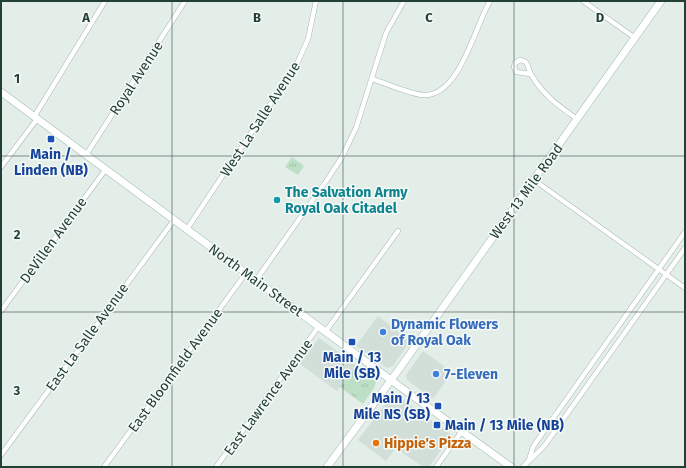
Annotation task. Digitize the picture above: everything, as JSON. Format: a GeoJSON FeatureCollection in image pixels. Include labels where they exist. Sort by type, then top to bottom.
{"type":"FeatureCollection","features":[{"type":"Feature","properties":{"kind":"main road","name":"West 13 Mile Road"},"geometry":{"type":"LineString","coordinates":[[327,467],[391,380],[661,1]]}},
{"type":"Feature","properties":{"kind":"main road","name":"North Main Street"},"geometry":{"type":"LineString","coordinates":[[1,92],[511,467]]}},
{"type":"Feature","properties":{"kind":"street"},"geometry":{"type":"LineString","coordinates":[[1,168],[36,118],[105,1]]}},
{"type":"Feature","properties":{"kind":"street","name":"Royal Avenue"},"geometry":{"type":"LineString","coordinates":[[86,155],[186,1]]}},
{"type":"Feature","properties":{"kind":"street","name":"West La Salle Avenue"},"geometry":{"type":"LineString","coordinates":[[187,229],[298,64],[308,39],[316,1]]}},
{"type":"Feature","properties":{"kind":"street"},"geometry":{"type":"LineString","coordinates":[[256,280],[342,157],[356,128],[386,33],[404,1]]}},
{"type":"Feature","properties":{"kind":"street"},"geometry":{"type":"LineString","coordinates":[[372,78],[420,94],[432,94],[444,88],[453,78],[490,1]]}},
{"type":"Feature","properties":{"kind":"street"},"geometry":{"type":"LineString","coordinates":[[583,1],[635,38]]}},
{"type":"Feature","properties":{"kind":"street"},"geometry":{"type":"LineString","coordinates":[[530,74],[541,90],[550,99],[577,119]]}},
{"type":"Feature","properties":{"kind":"street","name":"DeVillen Avenue"},"geometry":{"type":"LineString","coordinates":[[1,311],[106,169]]}},
{"type":"Feature","properties":{"kind":"street"},"geometry":{"type":"LineString","coordinates":[[534,180],[685,288]]}},
{"type":"Feature","properties":{"kind":"street","name":"East La Salle Avenue"},"geometry":{"type":"LineString","coordinates":[[1,455],[174,220]]}},
{"type":"Feature","properties":{"kind":"street"},"geometry":{"type":"LineString","coordinates":[[326,331],[398,231]]}},
{"type":"Feature","properties":{"kind":"street"},"geometry":{"type":"LineString","coordinates":[[529,460],[533,447],[537,441],[685,232]]}},
{"type":"Feature","properties":{"kind":"street"},"geometry":{"type":"LineString","coordinates":[[524,467],[529,460],[545,445],[685,248]]}},
{"type":"Feature","properties":{"kind":"street","name":"East Bloomfield Avenue"},"geometry":{"type":"LineString","coordinates":[[104,467],[246,273]]}},
{"type":"Feature","properties":{"kind":"street","name":"East Lawrence Avenue"},"geometry":{"type":"LineString","coordinates":[[216,467],[319,326]]}},
{"type":"Feature","properties":{"kind":"street"},"geometry":{"type":"LineString","coordinates":[[594,360],[601,366]]}},
{"type":"Feature","properties":{"kind":"street"},"geometry":{"type":"LineString","coordinates":[[436,467],[462,432]]}},
{"type":"Feature","properties":{"kind":"shaded area"},"geometry":{"type":"Polygon","coordinates":[[[378,316],[410,341],[393,366],[387,368],[356,346],[378,316]]]}},
{"type":"Feature","properties":{"kind":"shaded area"},"geometry":{"type":"Polygon","coordinates":[[[319,338],[356,365],[337,391],[300,364],[319,338]]]}},
{"type":"Feature","properties":{"kind":"shaded area"},"geometry":{"type":"Polygon","coordinates":[[[423,351],[452,372],[433,399],[407,380],[406,375],[423,351]]]}},
{"type":"Feature","properties":{"kind":"shaded area"},"geometry":{"type":"Polygon","coordinates":[[[391,396],[398,396],[452,435],[429,467],[423,467],[396,448],[386,461],[358,440],[391,396]]]}},
{"type":"Feature","properties":{"kind":"green space"},"geometry":{"type":"Polygon","coordinates":[[[292,157],[304,166],[298,175],[285,167],[292,157]]]}},
{"type":"Feature","properties":{"kind":"green space"},"geometry":{"type":"Polygon","coordinates":[[[356,365],[374,378],[376,382],[374,388],[363,404],[340,387],[356,365]]]}},
{"type":"Feature","properties":{"kind":"place","name":"Main / Linden (NB)"},"geometry":{"type":"Point","coordinates":[51,139]}},
{"type":"Feature","properties":{"kind":"place","name":"The Salvation Army Royal Oak Citadel"},"geometry":{"type":"Point","coordinates":[277,200]}},
{"type":"Feature","properties":{"kind":"place","name":"Dynamic Flowers of Royal Oak"},"geometry":{"type":"Point","coordinates":[383,332]}},
{"type":"Feature","properties":{"kind":"place","name":"Main / 13 Mile (SB)"},"geometry":{"type":"Point","coordinates":[352,342]}},
{"type":"Feature","properties":{"kind":"place","name":"7-Eleven"},"geometry":{"type":"Point","coordinates":[436,374]}},
{"type":"Feature","properties":{"kind":"place","name":"Main / 13 Mile NS (SB)"},"geometry":{"type":"Point","coordinates":[438,406]}},
{"type":"Feature","properties":{"kind":"place","name":"Main / 13 Mile (NB)"},"geometry":{"type":"Point","coordinates":[437,425]}},
{"type":"Feature","properties":{"kind":"place","name":"Hippie's Pizza"},"geometry":{"type":"Point","coordinates":[376,443]}}]}
